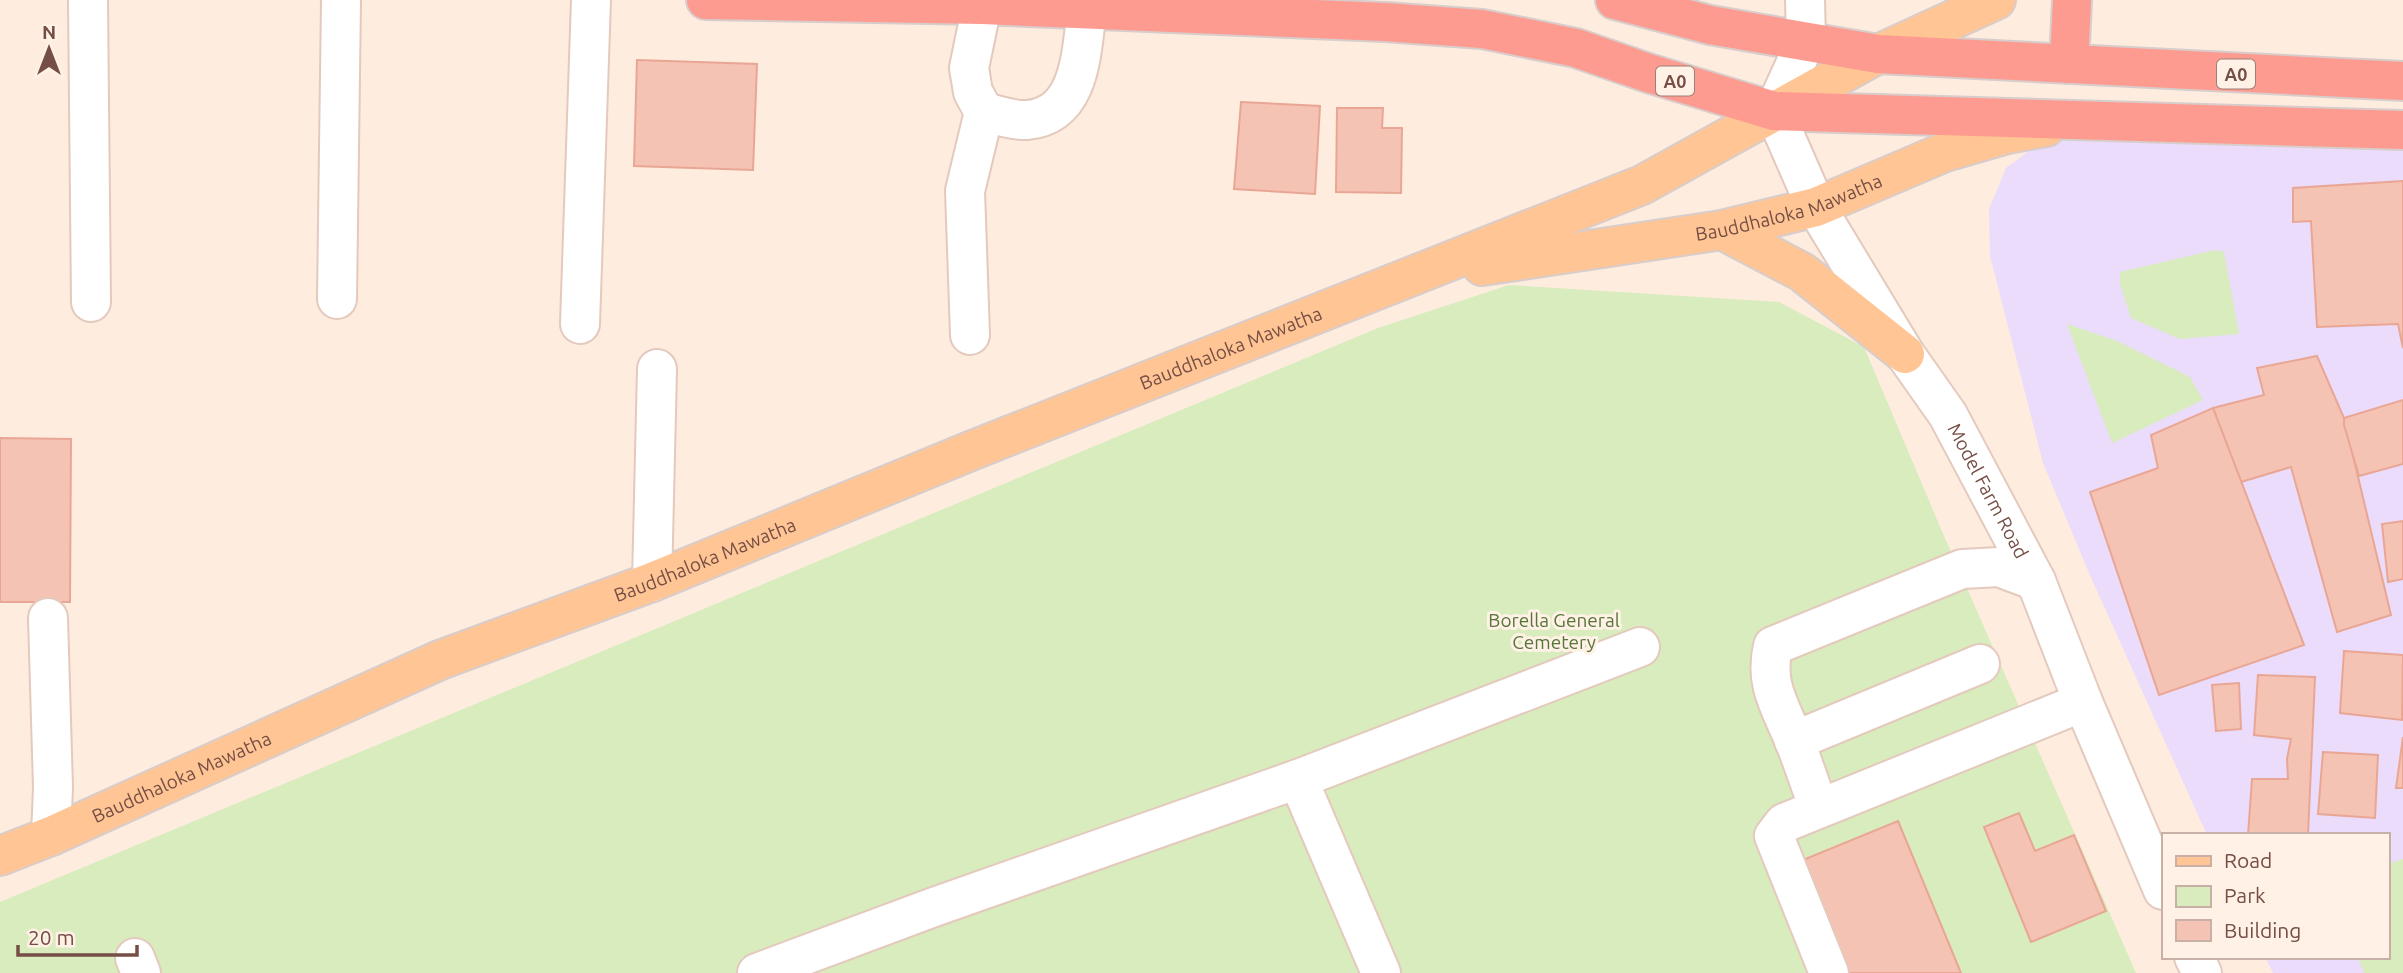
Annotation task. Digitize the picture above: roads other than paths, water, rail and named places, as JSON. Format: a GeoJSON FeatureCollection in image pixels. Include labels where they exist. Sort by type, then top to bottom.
{"type":"FeatureCollection","features":[{"type":"Feature","properties":{"kind":"highway","name":"A0"},"geometry":{"type":"LineString","coordinates":[[706,0],[982,5],[1385,22],[1482,29],[1576,48],[1774,111],[2403,130]]}},
{"type":"Feature","properties":{"kind":"highway","name":"A0"},"geometry":{"type":"LineString","coordinates":[[1615,0],[1710,25],[1878,54],[2403,81]]}},
{"type":"Feature","properties":{"kind":"highway"},"geometry":{"type":"LineString","coordinates":[[2069,64],[2072,0]]}},
{"type":"Feature","properties":{"kind":"main road","name":"Bauddhaloka Mawatha"},"geometry":{"type":"LineString","coordinates":[[0,856],[51,836],[440,660],[652,582],[973,450],[1642,185],[1878,54],[1996,0]]}},
{"type":"Feature","properties":{"kind":"main road","name":"Bauddhaloka Mawatha"},"geometry":{"type":"LineString","coordinates":[[1414,277],[1722,230],[1816,207],[1945,152],[2007,134],[2071,122]]}},
{"type":"Feature","properties":{"kind":"main road"},"geometry":{"type":"LineString","coordinates":[[1722,230],[1802,272],[1905,354]]}},
{"type":"Feature","properties":{"kind":"street"},"geometry":{"type":"LineString","coordinates":[[88,0],[91,302]]}},
{"type":"Feature","properties":{"kind":"street"},"geometry":{"type":"LineString","coordinates":[[337,299],[341,0]]}},
{"type":"Feature","properties":{"kind":"street"},"geometry":{"type":"LineString","coordinates":[[579,324],[591,0]]}},
{"type":"Feature","properties":{"kind":"street"},"geometry":{"type":"LineString","coordinates":[[1774,111],[1806,41],[1805,0]]}},
{"type":"Feature","properties":{"kind":"street"},"geometry":{"type":"LineString","coordinates":[[970,335],[965,191],[984,112],[973,92],[969,68],[982,5]]}},
{"type":"Feature","properties":{"kind":"street"},"geometry":{"type":"LineString","coordinates":[[984,112],[1026,120],[1047,113],[1068,99],[1078,73],[1087,10]]}},
{"type":"Feature","properties":{"kind":"street","name":"Model Farm Road"},"geometry":{"type":"LineString","coordinates":[[1774,111],[1816,207],[1905,354],[1948,415],[2036,581],[2083,702],[2162,888]]}},
{"type":"Feature","properties":{"kind":"street"},"geometry":{"type":"LineString","coordinates":[[652,582],[657,369]]}},
{"type":"Feature","properties":{"kind":"street"},"geometry":{"type":"LineString","coordinates":[[1819,808],[1794,741],[1777,705],[1769,666],[1773,646],[1962,569],[1999,567],[2036,581]]}},
{"type":"Feature","properties":{"kind":"street"},"geometry":{"type":"LineString","coordinates":[[48,618],[51,836]]}},
{"type":"Feature","properties":{"kind":"street"},"geometry":{"type":"LineString","coordinates":[[757,973],[934,907],[1298,779],[1640,647]]}},
{"type":"Feature","properties":{"kind":"street"},"geometry":{"type":"LineString","coordinates":[[1794,741],[1980,664]]}},
{"type":"Feature","properties":{"kind":"street"},"geometry":{"type":"LineString","coordinates":[[1829,973],[1774,836],[1784,823],[2083,702]]}},
{"type":"Feature","properties":{"kind":"street"},"geometry":{"type":"LineString","coordinates":[[1298,779],[1381,973]]}},
{"type":"Feature","properties":{"kind":"park label","name":"Borella General Cemetery"},"geometry":{"type":"Point","coordinates":[1554,631]}}]}
